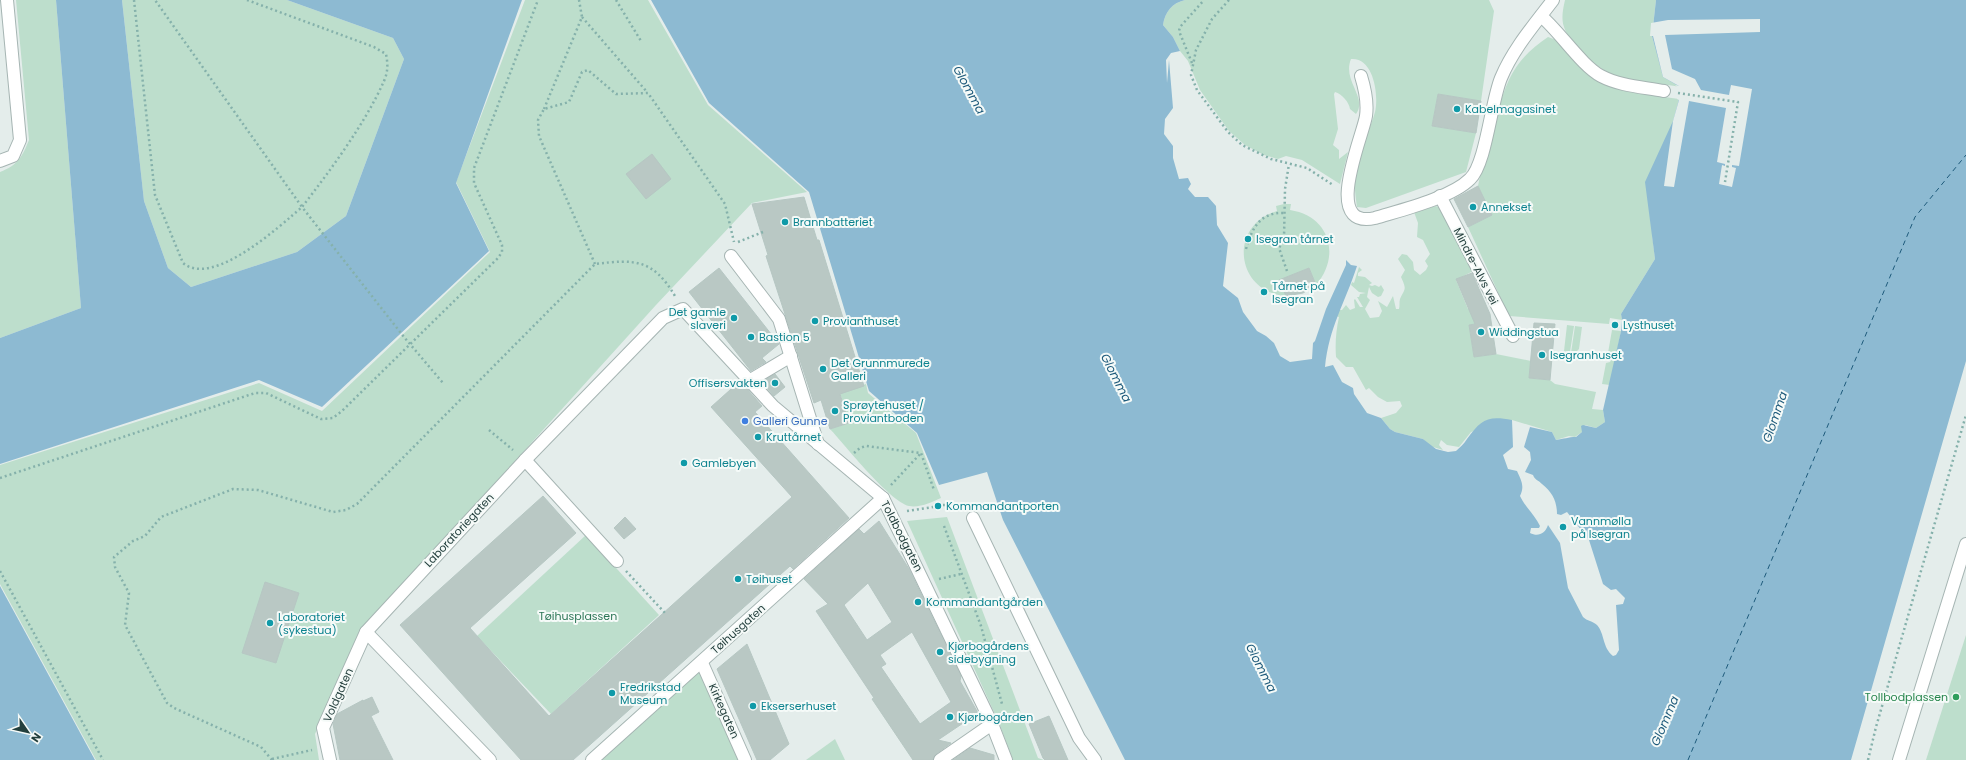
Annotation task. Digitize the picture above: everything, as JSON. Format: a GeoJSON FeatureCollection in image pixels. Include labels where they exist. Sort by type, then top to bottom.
{"type":"FeatureCollection","features":[{"type":"Feature","properties":{"kind":"street"},"geometry":{"type":"LineString","coordinates":[[0,160],[13,156],[20,140],[7,0]]}},
{"type":"Feature","properties":{"kind":"street"},"geometry":{"type":"LineString","coordinates":[[1361,76],[1366,95],[1367,111],[1350,171],[1348,196],[1351,211],[1355,216],[1365,219],[1382,216],[1440,196],[1461,186],[1471,179],[1481,158],[1501,78],[1516,50],[1553,0]]}},
{"type":"Feature","properties":{"kind":"street"},"geometry":{"type":"LineString","coordinates":[[1541,16],[1560,34],[1587,65],[1600,76],[1622,83],[1664,91]]}},
{"type":"Feature","properties":{"kind":"street","name":"Mindre-Alvs vei"},"geometry":{"type":"LineString","coordinates":[[1440,196],[1513,336]]}},
{"type":"Feature","properties":{"kind":"street"},"geometry":{"type":"LineString","coordinates":[[731,256],[779,319],[818,444]]}},
{"type":"Feature","properties":{"kind":"street","name":"Toldbodgaten"},"geometry":{"type":"LineString","coordinates":[[683,309],[772,406],[882,497],[992,724],[1006,760]]}},
{"type":"Feature","properties":{"kind":"street","name":"Laboratoriegaten"},"geometry":{"type":"LineString","coordinates":[[366,632],[524,460],[663,318],[683,309]]}},
{"type":"Feature","properties":{"kind":"street"},"geometry":{"type":"LineString","coordinates":[[749,381],[791,356]]}},
{"type":"Feature","properties":{"kind":"street"},"geometry":{"type":"LineString","coordinates":[[524,460],[616,561]]}},
{"type":"Feature","properties":{"kind":"street","name":"Tøihusgaten"},"geometry":{"type":"LineString","coordinates":[[592,760],[702,663],[882,497]]}},
{"type":"Feature","properties":{"kind":"street"},"geometry":{"type":"LineString","coordinates":[[973,518],[1079,738],[1095,760]]}},
{"type":"Feature","properties":{"kind":"street"},"geometry":{"type":"LineString","coordinates":[[1899,760],[1966,544]]}},
{"type":"Feature","properties":{"kind":"street"},"geometry":{"type":"LineString","coordinates":[[366,632],[490,760]]}},
{"type":"Feature","properties":{"kind":"street","name":"Voldgaten"},"geometry":{"type":"LineString","coordinates":[[330,760],[323,728],[366,632]]}},
{"type":"Feature","properties":{"kind":"street","name":"Kirkegaten"},"geometry":{"type":"LineString","coordinates":[[702,663],[745,760]]}},
{"type":"Feature","properties":{"kind":"street"},"geometry":{"type":"LineString","coordinates":[[940,760],[992,724]]}},
{"type":"Feature","properties":{"kind":"path"},"geometry":{"type":"LineString","coordinates":[[134,0],[155,195],[184,263],[194,269],[205,269],[228,261],[254,246],[302,207],[319,185],[362,122],[381,88],[388,67],[386,54],[374,48],[247,0]]}},
{"type":"Feature","properties":{"kind":"path"},"geometry":{"type":"LineString","coordinates":[[155,0],[302,207],[404,337],[443,383]]}},
{"type":"Feature","properties":{"kind":"path"},"geometry":{"type":"LineString","coordinates":[[0,478],[255,393],[266,394],[321,419],[334,418],[498,258],[502,252],[502,245],[474,183],[474,168],[538,0]]}},
{"type":"Feature","properties":{"kind":"path"},"geometry":{"type":"LineString","coordinates":[[579,0],[582,17],[648,92],[725,204],[734,243],[731,256]]}},
{"type":"Feature","properties":{"kind":"path"},"geometry":{"type":"LineString","coordinates":[[616,0],[641,41]]}},
{"type":"Feature","properties":{"kind":"path"},"geometry":{"type":"LineString","coordinates":[[1193,64],[1179,31],[1180,27],[1204,0]]}},
{"type":"Feature","properties":{"kind":"path"},"geometry":{"type":"LineString","coordinates":[[1229,0],[1212,19],[1200,41],[1191,75],[1198,90],[1228,132],[1248,149],[1271,159],[1307,168],[1348,196]]}},
{"type":"Feature","properties":{"kind":"path"},"geometry":{"type":"LineString","coordinates":[[582,17],[538,120],[539,136],[595,264]]}},
{"type":"Feature","properties":{"kind":"path"},"geometry":{"type":"LineString","coordinates":[[544,109],[569,102],[582,72],[588,70],[616,94],[648,92]]}},
{"type":"Feature","properties":{"kind":"path"},"geometry":{"type":"LineString","coordinates":[[1690,95],[1738,102],[1725,182]]}},
{"type":"Feature","properties":{"kind":"path"},"geometry":{"type":"LineString","coordinates":[[1287,271],[1279,248],[1284,239],[1285,189],[1289,164]]}},
{"type":"Feature","properties":{"kind":"path"},"geometry":{"type":"LineString","coordinates":[[1246,249],[1249,237],[1260,220],[1275,212],[1284,213]]}},
{"type":"Feature","properties":{"kind":"path"},"geometry":{"type":"LineString","coordinates":[[734,243],[763,232]]}},
{"type":"Feature","properties":{"kind":"path"},"geometry":{"type":"LineString","coordinates":[[327,747],[272,759],[261,747],[174,708],[168,703],[125,625],[129,593],[115,567],[114,557],[133,541],[145,536],[161,517],[233,489],[258,490],[333,512],[346,510],[357,504],[595,264],[634,261],[652,269],[666,282],[683,309]]}},
{"type":"Feature","properties":{"kind":"path"},"geometry":{"type":"LineString","coordinates":[[1868,760],[1878,720],[1966,415]]}},
{"type":"Feature","properties":{"kind":"path"},"geometry":{"type":"LineString","coordinates":[[489,430],[524,460]]}},
{"type":"Feature","properties":{"kind":"path"},"geometry":{"type":"LineString","coordinates":[[842,464],[860,448],[866,446],[921,453]]}},
{"type":"Feature","properties":{"kind":"path"},"geometry":{"type":"LineString","coordinates":[[921,453],[934,490]]}},
{"type":"Feature","properties":{"kind":"path"},"geometry":{"type":"LineString","coordinates":[[882,497],[921,453]]}},
{"type":"Feature","properties":{"kind":"path"},"geometry":{"type":"LineString","coordinates":[[890,513],[933,507]]}},
{"type":"Feature","properties":{"kind":"path"},"geometry":{"type":"LineString","coordinates":[[944,526],[981,626],[1003,710]]}},
{"type":"Feature","properties":{"kind":"path"},"geometry":{"type":"LineString","coordinates":[[616,561],[665,613]]}},
{"type":"Feature","properties":{"kind":"path"},"geometry":{"type":"LineString","coordinates":[[0,571],[103,760]]}},
{"type":"Feature","properties":{"kind":"path"},"geometry":{"type":"LineString","coordinates":[[940,578],[961,574]]}},
{"type":"Feature","properties":{"kind":"green space"},"geometry":{"type":"Polygon","coordinates":[[[16,0],[56,0],[81,308],[0,338],[0,172],[19,160],[29,140],[16,0]]]}},
{"type":"Feature","properties":{"kind":"green space"},"geometry":{"type":"Polygon","coordinates":[[[122,0],[287,0],[393,38],[404,59],[346,216],[297,252],[191,287],[168,268],[144,201],[122,0]]]}},
{"type":"Feature","properties":{"kind":"green space"},"geometry":{"type":"Polygon","coordinates":[[[525,0],[648,0],[708,105],[807,192],[752,203],[656,305],[364,628],[315,734],[319,760],[96,760],[0,584],[0,465],[259,383],[322,411],[490,252],[456,182],[525,0]]]}},
{"type":"Feature","properties":{"kind":"green space"},"geometry":{"type":"Polygon","coordinates":[[[1185,0],[1489,0],[1494,11],[1481,101],[1438,94],[1432,126],[1476,133],[1466,172],[1366,208],[1357,207],[1355,186],[1356,170],[1375,112],[1376,97],[1370,71],[1365,64],[1359,60],[1351,59],[1349,67],[1350,74],[1359,101],[1359,108],[1356,114],[1350,109],[1343,96],[1335,92],[1334,94],[1338,129],[1333,145],[1339,150],[1339,159],[1348,152],[1340,184],[1302,160],[1286,156],[1278,159],[1264,155],[1245,145],[1229,131],[1200,90],[1188,61],[1180,51],[1173,37],[1163,25],[1167,12],[1176,3],[1185,0]]]}},
{"type":"Feature","properties":{"kind":"green space"},"geometry":{"type":"Polygon","coordinates":[[[1565,0],[1656,0],[1652,36],[1663,76],[1680,87],[1622,79],[1614,76],[1597,65],[1580,51],[1567,35],[1563,20],[1565,0]]]}},
{"type":"Feature","properties":{"kind":"green space"},"geometry":{"type":"Polygon","coordinates":[[[1548,37],[1562,42],[1576,62],[1598,79],[1616,88],[1629,92],[1679,99],[1673,121],[1652,234],[1655,259],[1621,314],[1622,320],[1610,318],[1609,324],[1509,316],[1468,227],[1492,215],[1478,186],[1505,88],[1521,60],[1548,37]]]}},
{"type":"Feature","properties":{"kind":"green space"},"geometry":{"type":"Polygon","coordinates":[[[1291,204],[1290,210],[1304,214],[1314,220],[1322,229],[1327,239],[1329,250],[1328,262],[1324,274],[1316,285],[1309,268],[1280,280],[1286,296],[1269,292],[1256,283],[1248,271],[1244,257],[1245,243],[1251,230],[1261,219],[1277,211],[1276,206],[1291,204]]]}},
{"type":"Feature","properties":{"kind":"green space"},"geometry":{"type":"Polygon","coordinates":[[[1436,206],[1440,208],[1475,270],[1456,280],[1468,309],[1485,302],[1491,321],[1469,325],[1474,357],[1496,354],[1531,361],[1529,378],[1550,380],[1555,384],[1596,392],[1592,409],[1603,410],[1605,422],[1596,428],[1585,425],[1582,432],[1575,437],[1569,436],[1556,440],[1552,432],[1512,420],[1471,432],[1459,447],[1447,445],[1441,440],[1439,445],[1443,450],[1430,446],[1423,439],[1395,432],[1390,429],[1381,418],[1396,413],[1402,406],[1400,401],[1387,402],[1378,397],[1369,388],[1366,390],[1353,367],[1346,367],[1336,357],[1336,337],[1339,317],[1336,316],[1339,310],[1342,310],[1346,305],[1350,310],[1355,308],[1355,299],[1360,307],[1363,307],[1357,297],[1359,297],[1360,294],[1366,293],[1359,292],[1351,285],[1352,282],[1354,283],[1359,267],[1362,270],[1358,273],[1358,276],[1365,277],[1372,283],[1369,285],[1379,287],[1381,285],[1384,290],[1381,296],[1378,297],[1372,293],[1369,287],[1367,297],[1370,300],[1365,309],[1370,318],[1379,317],[1382,311],[1378,301],[1387,307],[1393,296],[1396,309],[1399,309],[1400,299],[1405,289],[1401,277],[1405,270],[1398,259],[1402,254],[1407,255],[1413,262],[1414,270],[1420,275],[1428,266],[1425,261],[1430,254],[1423,240],[1417,237],[1418,223],[1414,212],[1436,206]]]}},
{"type":"Feature","properties":{"kind":"green space"},"geometry":{"type":"Polygon","coordinates":[[[1567,325],[1574,326],[1570,352],[1564,351],[1567,325]]]}},
{"type":"Feature","properties":{"kind":"green space"},"geometry":{"type":"Polygon","coordinates":[[[1575,326],[1582,327],[1579,349],[1575,353],[1571,353],[1575,326]]]}},
{"type":"Feature","properties":{"kind":"green space"},"geometry":{"type":"Polygon","coordinates":[[[1612,330],[1621,331],[1610,385],[1602,384],[1606,363],[1610,362],[1612,358],[1611,354],[1608,353],[1612,330]]]}},
{"type":"Feature","properties":{"kind":"green space"},"geometry":{"type":"Polygon","coordinates":[[[866,384],[868,393],[916,433],[941,498],[917,506],[909,506],[901,502],[879,484],[830,429],[850,423],[840,393],[866,384]]]}},
{"type":"Feature","properties":{"kind":"green space"},"geometry":{"type":"Polygon","coordinates":[[[947,517],[1038,758],[1044,760],[1013,760],[999,723],[907,521],[947,517]]]}},
{"type":"Feature","properties":{"kind":"green space","name":"Tøihusplassen"},"geometry":{"type":"Polygon","coordinates":[[[586,535],[659,615],[551,714],[477,636],[586,535]]]}},
{"type":"Feature","properties":{"kind":"green space","name":"Tollbodplassen"},"geometry":{"type":"Polygon","coordinates":[[[1966,635],[1966,760],[1926,760],[1966,635]]]}},
{"type":"Feature","properties":{"kind":"green space"},"geometry":{"type":"Polygon","coordinates":[[[701,670],[740,760],[599,760],[701,670]]]}},
{"type":"Feature","properties":{"kind":"green space"},"geometry":{"type":"Polygon","coordinates":[[[835,739],[845,760],[806,760],[835,739]]]}},
{"type":"Feature","properties":{"kind":"water"},"geometry":{"type":"Polygon","coordinates":[[[56,0],[122,0],[144,201],[168,268],[191,287],[297,252],[346,216],[404,59],[393,38],[287,0],[522,0],[456,183],[489,251],[322,407],[259,380],[0,464],[0,338],[81,308],[56,0]]]}},
{"type":"Feature","properties":{"kind":"water","name":"Glomma"},"geometry":{"type":"Polygon","coordinates":[[[651,0],[1185,0],[1176,3],[1167,12],[1163,25],[1173,37],[1180,51],[1171,53],[1166,60],[1167,83],[1169,60],[1173,108],[1165,119],[1164,134],[1173,146],[1173,158],[1179,179],[1188,178],[1191,184],[1188,189],[1195,197],[1208,197],[1216,206],[1217,225],[1228,243],[1223,286],[1238,298],[1243,312],[1257,331],[1274,343],[1280,356],[1290,362],[1312,359],[1313,343],[1326,309],[1346,265],[1346,260],[1351,265],[1357,266],[1334,327],[1325,367],[1333,365],[1342,382],[1353,388],[1354,394],[1367,413],[1381,418],[1390,429],[1395,432],[1423,439],[1436,449],[1448,452],[1456,451],[1476,427],[1485,420],[1496,418],[1512,420],[1513,447],[1503,455],[1508,469],[1517,471],[1522,486],[1520,496],[1540,526],[1539,528],[1531,528],[1530,533],[1536,535],[1541,534],[1545,531],[1548,525],[1560,543],[1568,588],[1583,617],[1597,625],[1600,629],[1605,645],[1613,656],[1616,655],[1619,650],[1616,605],[1623,604],[1625,598],[1616,589],[1611,590],[1603,584],[1589,540],[1567,512],[1561,515],[1557,514],[1555,501],[1546,487],[1533,475],[1525,472],[1531,460],[1530,452],[1524,447],[1530,427],[1552,432],[1556,440],[1576,437],[1582,432],[1581,426],[1583,425],[1596,428],[1605,422],[1603,410],[1621,331],[1621,314],[1655,259],[1645,182],[1673,121],[1679,99],[1680,87],[1663,77],[1652,36],[1656,0],[1966,0],[1966,361],[1851,760],[1125,760],[1003,520],[987,472],[939,485],[917,433],[869,391],[809,192],[709,103],[651,0]]]}},
{"type":"Feature","properties":{"kind":"water"},"geometry":{"type":"Polygon","coordinates":[[[0,586],[95,760],[0,760],[0,586]]]}},
{"type":"Feature","properties":{"kind":"pier"},"geometry":{"type":"Polygon","coordinates":[[[1760,19],[1760,32],[1665,35],[1672,69],[1695,79],[1701,90],[1729,95],[1731,85],[1752,89],[1739,166],[1732,165],[1732,167],[1736,168],[1732,187],[1719,184],[1722,165],[1725,166],[1725,164],[1717,162],[1726,108],[1689,101],[1674,187],[1664,186],[1673,121],[1679,100],[1677,99],[1678,88],[1675,85],[1679,86],[1663,77],[1653,36],[1650,36],[1651,23],[1668,20],[1760,19]]]}},
{"type":"Feature","properties":{"kind":"building","name":"Kabelmagasinet"},"geometry":{"type":"Polygon","coordinates":[[[1438,94],[1481,101],[1476,133],[1432,126],[1438,94]]]}},
{"type":"Feature","properties":{"kind":"building"},"geometry":{"type":"Polygon","coordinates":[[[652,154],[671,179],[646,199],[626,174],[652,154]]]}},
{"type":"Feature","properties":{"kind":"building","name":"Annekset"},"geometry":{"type":"Polygon","coordinates":[[[1478,186],[1492,215],[1468,227],[1454,199],[1478,186]]]}},
{"type":"Feature","properties":{"kind":"building","name":"Provianthuset"},"geometry":{"type":"Polygon","coordinates":[[[804,197],[817,240],[819,240],[864,386],[840,394],[849,423],[830,429],[821,400],[814,403],[766,256],[768,255],[752,204],[804,197]]]}},
{"type":"Feature","properties":{"kind":"building","name":"Det gamle slaveri"},"geometry":{"type":"Polygon","coordinates":[[[719,268],[779,344],[762,358],[766,362],[751,371],[689,292],[719,268]]]}},
{"type":"Feature","properties":{"kind":"building"},"geometry":{"type":"Polygon","coordinates":[[[1309,268],[1316,285],[1303,293],[1286,296],[1279,280],[1309,268]]]}},
{"type":"Feature","properties":{"kind":"building"},"geometry":{"type":"Polygon","coordinates":[[[1472,273],[1490,314],[1496,354],[1474,357],[1469,325],[1475,324],[1456,279],[1472,273]]]}},
{"type":"Feature","properties":{"kind":"building","name":"Isegranhuset"},"geometry":{"type":"Polygon","coordinates":[[[1534,323],[1555,324],[1550,380],[1529,378],[1534,323]]]}},
{"type":"Feature","properties":{"kind":"building","name":"Offisersvakten"},"geometry":{"type":"Polygon","coordinates":[[[775,374],[785,387],[774,396],[761,382],[775,374]]]}},
{"type":"Feature","properties":{"kind":"building","name":"Tøihuset"},"geometry":{"type":"Polygon","coordinates":[[[740,381],[762,406],[755,412],[849,518],[793,569],[790,566],[573,760],[521,760],[400,625],[543,496],[576,533],[470,628],[549,716],[792,497],[711,407],[740,381]]]}},
{"type":"Feature","properties":{"kind":"building"},"geometry":{"type":"Polygon","coordinates":[[[625,517],[636,529],[624,539],[614,528],[625,517]]]}},
{"type":"Feature","properties":{"kind":"building"},"geometry":{"type":"Polygon","coordinates":[[[879,521],[909,569],[961,676],[960,681],[978,713],[938,740],[951,743],[936,754],[933,760],[913,760],[816,611],[828,604],[804,579],[859,529],[864,534],[879,521]],[[868,583],[844,605],[867,640],[892,622],[868,583]],[[912,632],[880,655],[886,664],[881,667],[920,724],[951,702],[912,632]]]}},
{"type":"Feature","properties":{"kind":"building","name":"Laboratoriet (sykestua)"},"geometry":{"type":"Polygon","coordinates":[[[265,582],[299,593],[276,663],[242,653],[265,582]]]}},
{"type":"Feature","properties":{"kind":"building","name":"Ekserserhuset"},"geometry":{"type":"Polygon","coordinates":[[[747,644],[789,744],[770,760],[757,760],[717,669],[747,644]]]}},
{"type":"Feature","properties":{"kind":"building"},"geometry":{"type":"Polygon","coordinates":[[[372,697],[379,712],[371,716],[393,760],[340,760],[333,724],[337,714],[363,700],[372,697]]]}},
{"type":"Feature","properties":{"kind":"building"},"geometry":{"type":"Polygon","coordinates":[[[1049,716],[1068,760],[1045,760],[1043,758],[1029,724],[1049,716]]]}},
{"type":"Feature","properties":{"kind":"building"},"geometry":{"type":"Polygon","coordinates":[[[970,748],[994,755],[994,760],[953,760],[970,748]]]}},
{"type":"Feature","properties":{"kind":"ferry route"},"geometry":{"type":"LineString","coordinates":[[1688,760],[1915,217],[1966,155]]}},
{"type":"Feature","properties":{"kind":"place","name":"Kabelmagasinet"},"geometry":{"type":"Point","coordinates":[1457,109]}},
{"type":"Feature","properties":{"kind":"place","name":"Annekset"},"geometry":{"type":"Point","coordinates":[1473,207]}},
{"type":"Feature","properties":{"kind":"place","name":"Brannbatteriet"},"geometry":{"type":"Point","coordinates":[785,222]}},
{"type":"Feature","properties":{"kind":"place","name":"Isegran tårnet"},"geometry":{"type":"Point","coordinates":[1248,239]}},
{"type":"Feature","properties":{"kind":"place","name":"Tårnet på Isegran"},"geometry":{"type":"Point","coordinates":[1264,292]}},
{"type":"Feature","properties":{"kind":"place","name":"Det gamle slaveri"},"geometry":{"type":"Point","coordinates":[734,318]}},
{"type":"Feature","properties":{"kind":"place","name":"Provianthuset"},"geometry":{"type":"Point","coordinates":[815,321]}},
{"type":"Feature","properties":{"kind":"place","name":"Lysthuset"},"geometry":{"type":"Point","coordinates":[1615,325]}},
{"type":"Feature","properties":{"kind":"place","name":"Widdingstua"},"geometry":{"type":"Point","coordinates":[1481,332]}},
{"type":"Feature","properties":{"kind":"place","name":"Bastion 5"},"geometry":{"type":"Point","coordinates":[751,337]}},
{"type":"Feature","properties":{"kind":"place","name":"Isegranhuset"},"geometry":{"type":"Point","coordinates":[1542,355]}},
{"type":"Feature","properties":{"kind":"place","name":"Det Grunnmurede Galleri"},"geometry":{"type":"Point","coordinates":[823,369]}},
{"type":"Feature","properties":{"kind":"place","name":"Offisersvakten"},"geometry":{"type":"Point","coordinates":[775,383]}},
{"type":"Feature","properties":{"kind":"place","name":"Sprøytehuset / Proviantboden"},"geometry":{"type":"Point","coordinates":[835,411]}},
{"type":"Feature","properties":{"kind":"place","name":"Galleri Gunne"},"geometry":{"type":"Point","coordinates":[745,421]}},
{"type":"Feature","properties":{"kind":"place","name":"Kruttårnet"},"geometry":{"type":"Point","coordinates":[758,437]}},
{"type":"Feature","properties":{"kind":"place","name":"Gamlebyen"},"geometry":{"type":"Point","coordinates":[684,463]}},
{"type":"Feature","properties":{"kind":"place","name":"Kommandantporten"},"geometry":{"type":"Point","coordinates":[938,506]}},
{"type":"Feature","properties":{"kind":"place","name":"Vannmølla på Isegran"},"geometry":{"type":"Point","coordinates":[1563,527]}},
{"type":"Feature","properties":{"kind":"place","name":"Tøihuset"},"geometry":{"type":"Point","coordinates":[738,579]}},
{"type":"Feature","properties":{"kind":"place","name":"Kommandantgården"},"geometry":{"type":"Point","coordinates":[918,602]}},
{"type":"Feature","properties":{"kind":"place","name":"Laboratoriet (sykestua)"},"geometry":{"type":"Point","coordinates":[270,623]}},
{"type":"Feature","properties":{"kind":"place","name":"Kjørbogårdens sidebygning"},"geometry":{"type":"Point","coordinates":[940,652]}},
{"type":"Feature","properties":{"kind":"place","name":"Fredrikstad Museum"},"geometry":{"type":"Point","coordinates":[612,693]}},
{"type":"Feature","properties":{"kind":"place","name":"Tollbodplassen"},"geometry":{"type":"Point","coordinates":[1956,697]}},
{"type":"Feature","properties":{"kind":"place","name":"Ekserserhuset"},"geometry":{"type":"Point","coordinates":[753,706]}},
{"type":"Feature","properties":{"kind":"place","name":"Kjørbogården"},"geometry":{"type":"Point","coordinates":[950,717]}}]}
